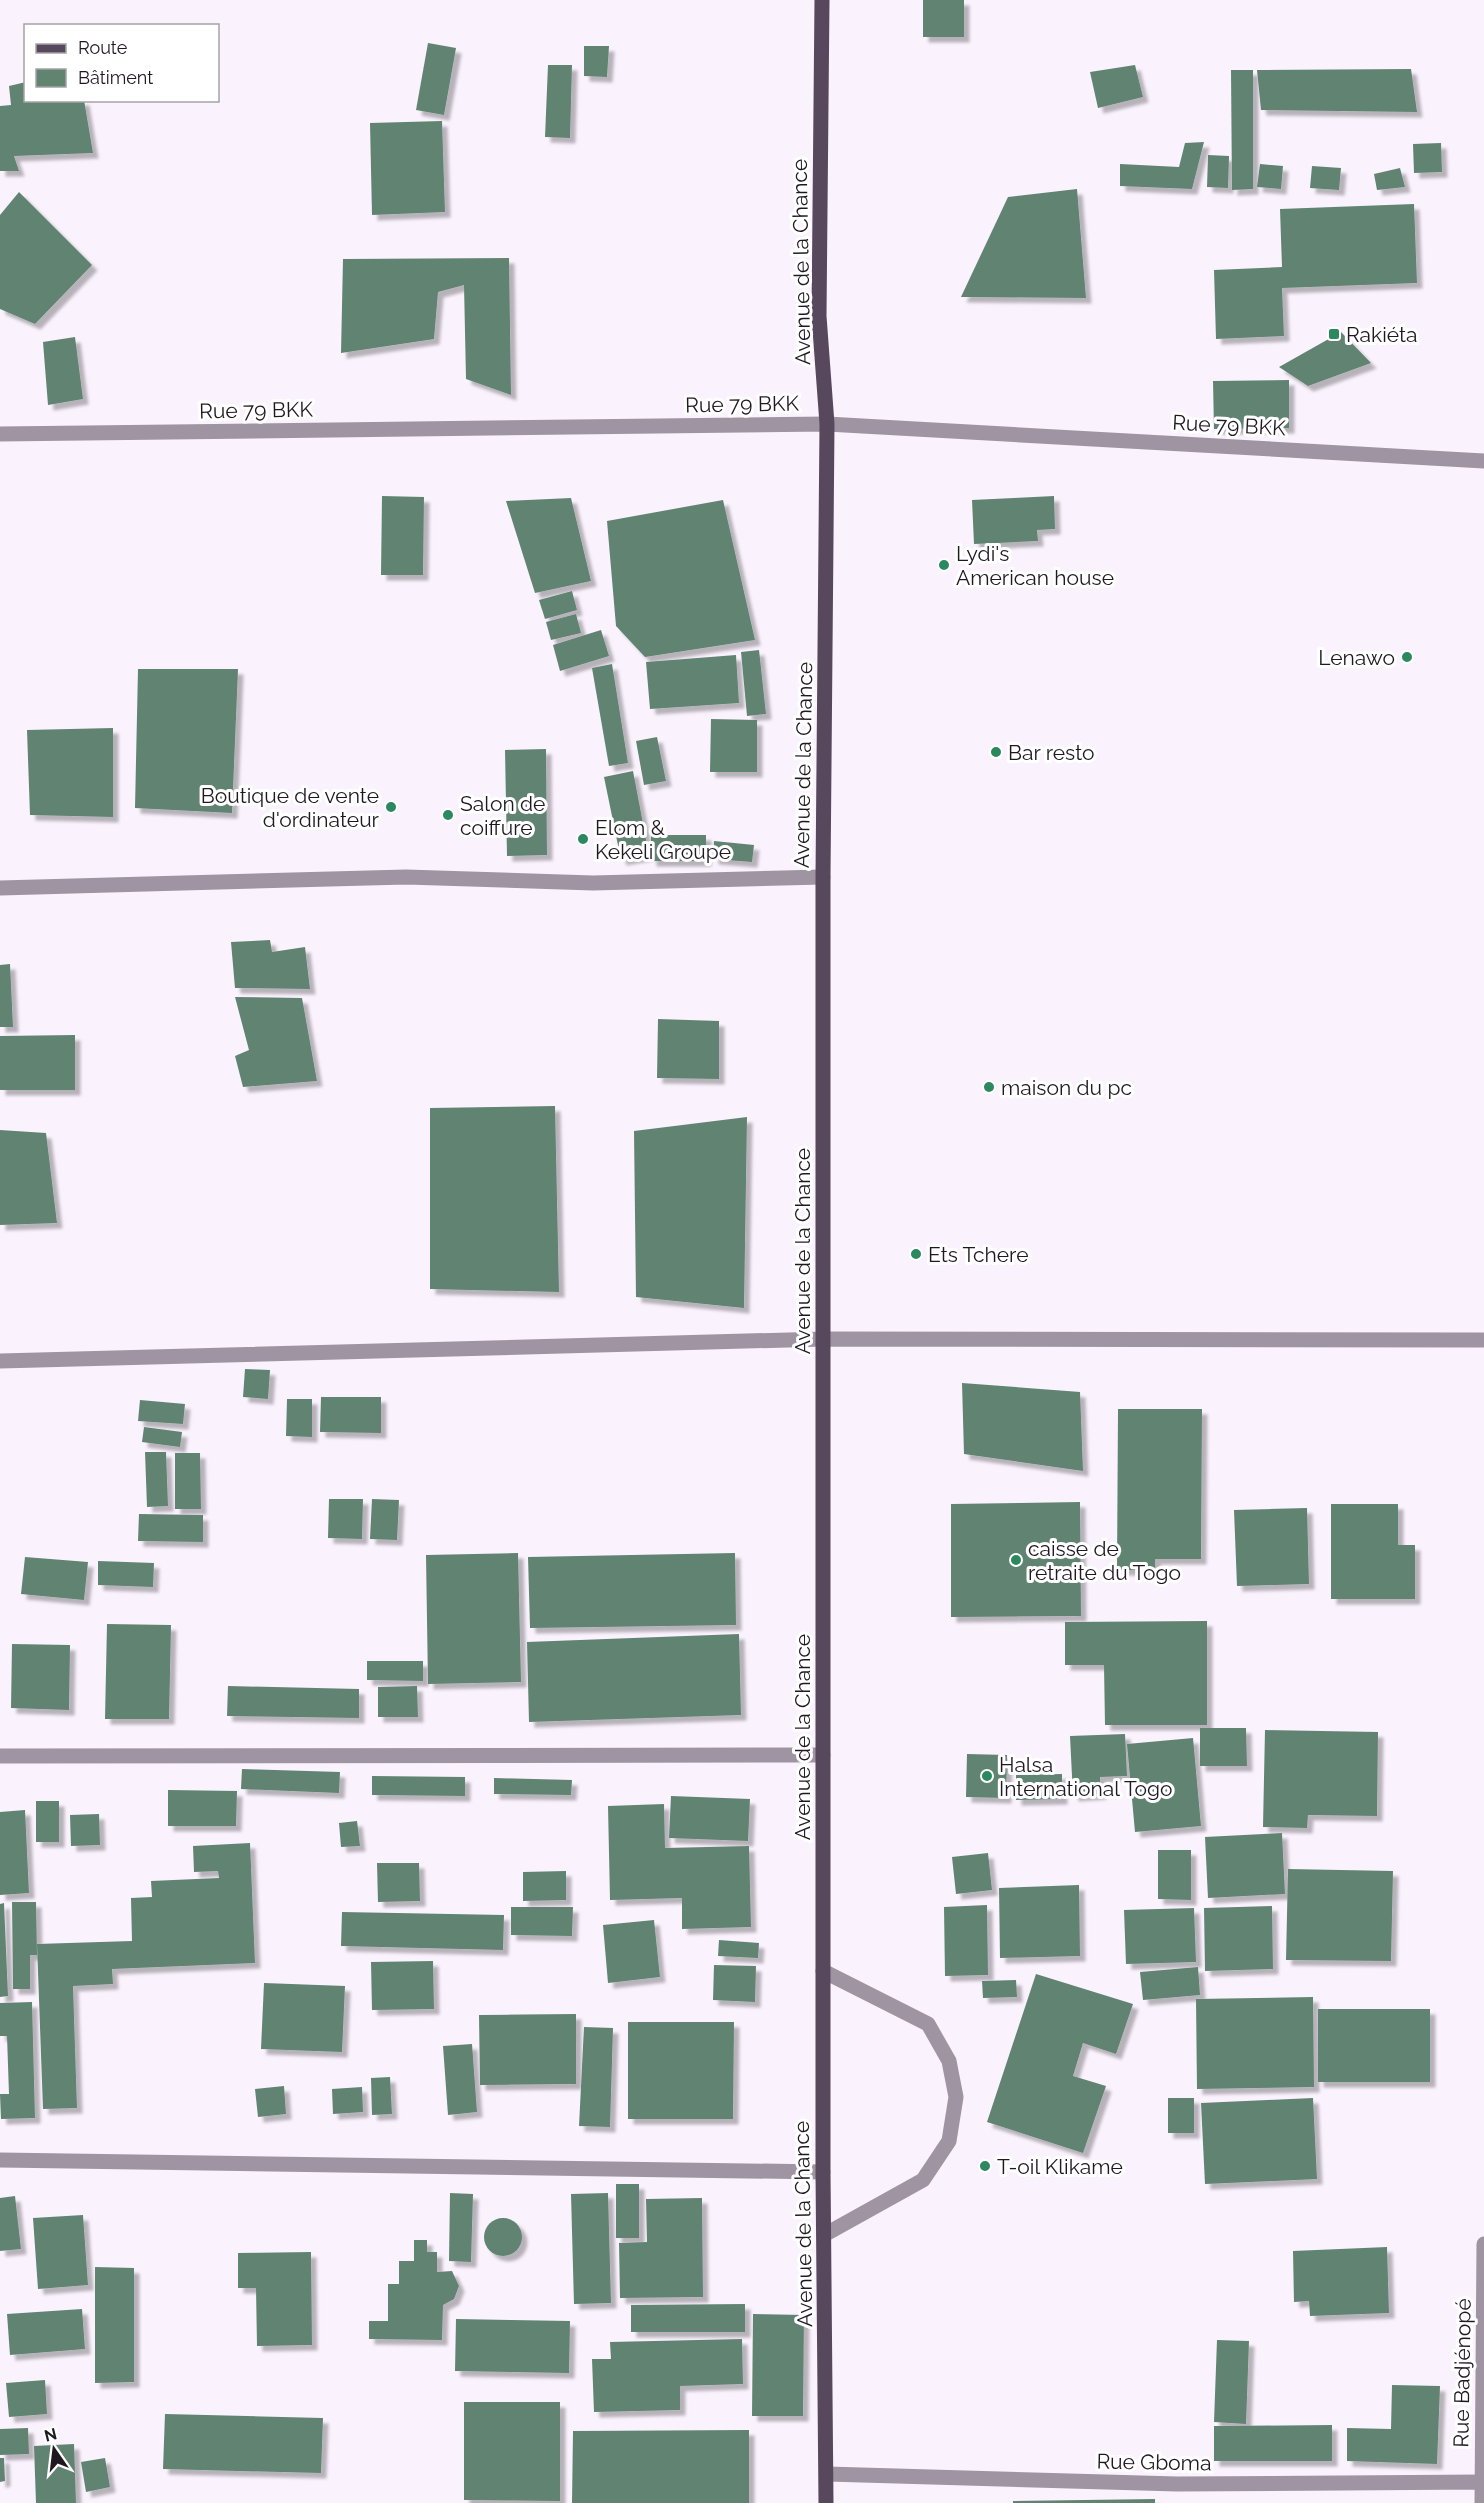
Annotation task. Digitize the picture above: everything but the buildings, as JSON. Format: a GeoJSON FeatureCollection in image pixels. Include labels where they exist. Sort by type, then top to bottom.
{"type":"FeatureCollection","features":[{"type":"Feature","properties":{"kind":"main road","name":"Avenue de la Chance"},"geometry":{"type":"LineString","coordinates":[[822,0],[819,316],[827,424],[823,877],[823,2172],[826,2503]]}},
{"type":"Feature","properties":{"kind":"street","name":"Rue 79 BKK"},"geometry":{"type":"LineString","coordinates":[[0,434],[827,424],[1484,461]]}},
{"type":"Feature","properties":{"kind":"street"},"geometry":{"type":"LineString","coordinates":[[0,888],[406,877],[592,884],[823,877]]}},
{"type":"Feature","properties":{"kind":"street"},"geometry":{"type":"LineString","coordinates":[[0,1361],[824,1339],[1484,1340]]}},
{"type":"Feature","properties":{"kind":"street"},"geometry":{"type":"LineString","coordinates":[[0,1756],[823,1755]]}},
{"type":"Feature","properties":{"kind":"street"},"geometry":{"type":"LineString","coordinates":[[823,1971],[928,2024],[949,2061],[956,2097],[949,2141],[923,2180],[824,2235]]}},
{"type":"Feature","properties":{"kind":"street"},"geometry":{"type":"LineString","coordinates":[[0,2160],[823,2172]]}},
{"type":"Feature","properties":{"kind":"street","name":"Rue Badjénopé"},"geometry":{"type":"LineString","coordinates":[[1482,2503],[1484,2244]]}},
{"type":"Feature","properties":{"kind":"street","name":"Rue Gboma"},"geometry":{"type":"LineString","coordinates":[[827,2474],[1177,2484],[1483,2483]]}},
{"type":"Feature","properties":{"kind":"place","name":"Rakiéta"},"geometry":{"type":"Point","coordinates":[1334,334]}},
{"type":"Feature","properties":{"kind":"place","name":"Lydi's American house"},"geometry":{"type":"Point","coordinates":[944,565]}},
{"type":"Feature","properties":{"kind":"place","name":"Lenawo"},"geometry":{"type":"Point","coordinates":[1407,657]}},
{"type":"Feature","properties":{"kind":"place","name":"Bar resto"},"geometry":{"type":"Point","coordinates":[996,752]}},
{"type":"Feature","properties":{"kind":"place","name":"Boutique de vente d'ordinateur"},"geometry":{"type":"Point","coordinates":[391,807]}},
{"type":"Feature","properties":{"kind":"place","name":"Salon de coiffure"},"geometry":{"type":"Point","coordinates":[448,815]}},
{"type":"Feature","properties":{"kind":"place","name":"Elom & Kekeli Groupe"},"geometry":{"type":"Point","coordinates":[583,839]}},
{"type":"Feature","properties":{"kind":"place","name":"maison du pc"},"geometry":{"type":"Point","coordinates":[989,1087]}},
{"type":"Feature","properties":{"kind":"place","name":"Ets Tchere"},"geometry":{"type":"Point","coordinates":[916,1254]}},
{"type":"Feature","properties":{"kind":"place","name":"caisse de retraite du Togo"},"geometry":{"type":"Point","coordinates":[1016,1560]}},
{"type":"Feature","properties":{"kind":"place","name":"Halsa International Togo"},"geometry":{"type":"Point","coordinates":[987,1776]}},
{"type":"Feature","properties":{"kind":"place","name":"T-oil Klikame"},"geometry":{"type":"Point","coordinates":[985,2166]}}]}
